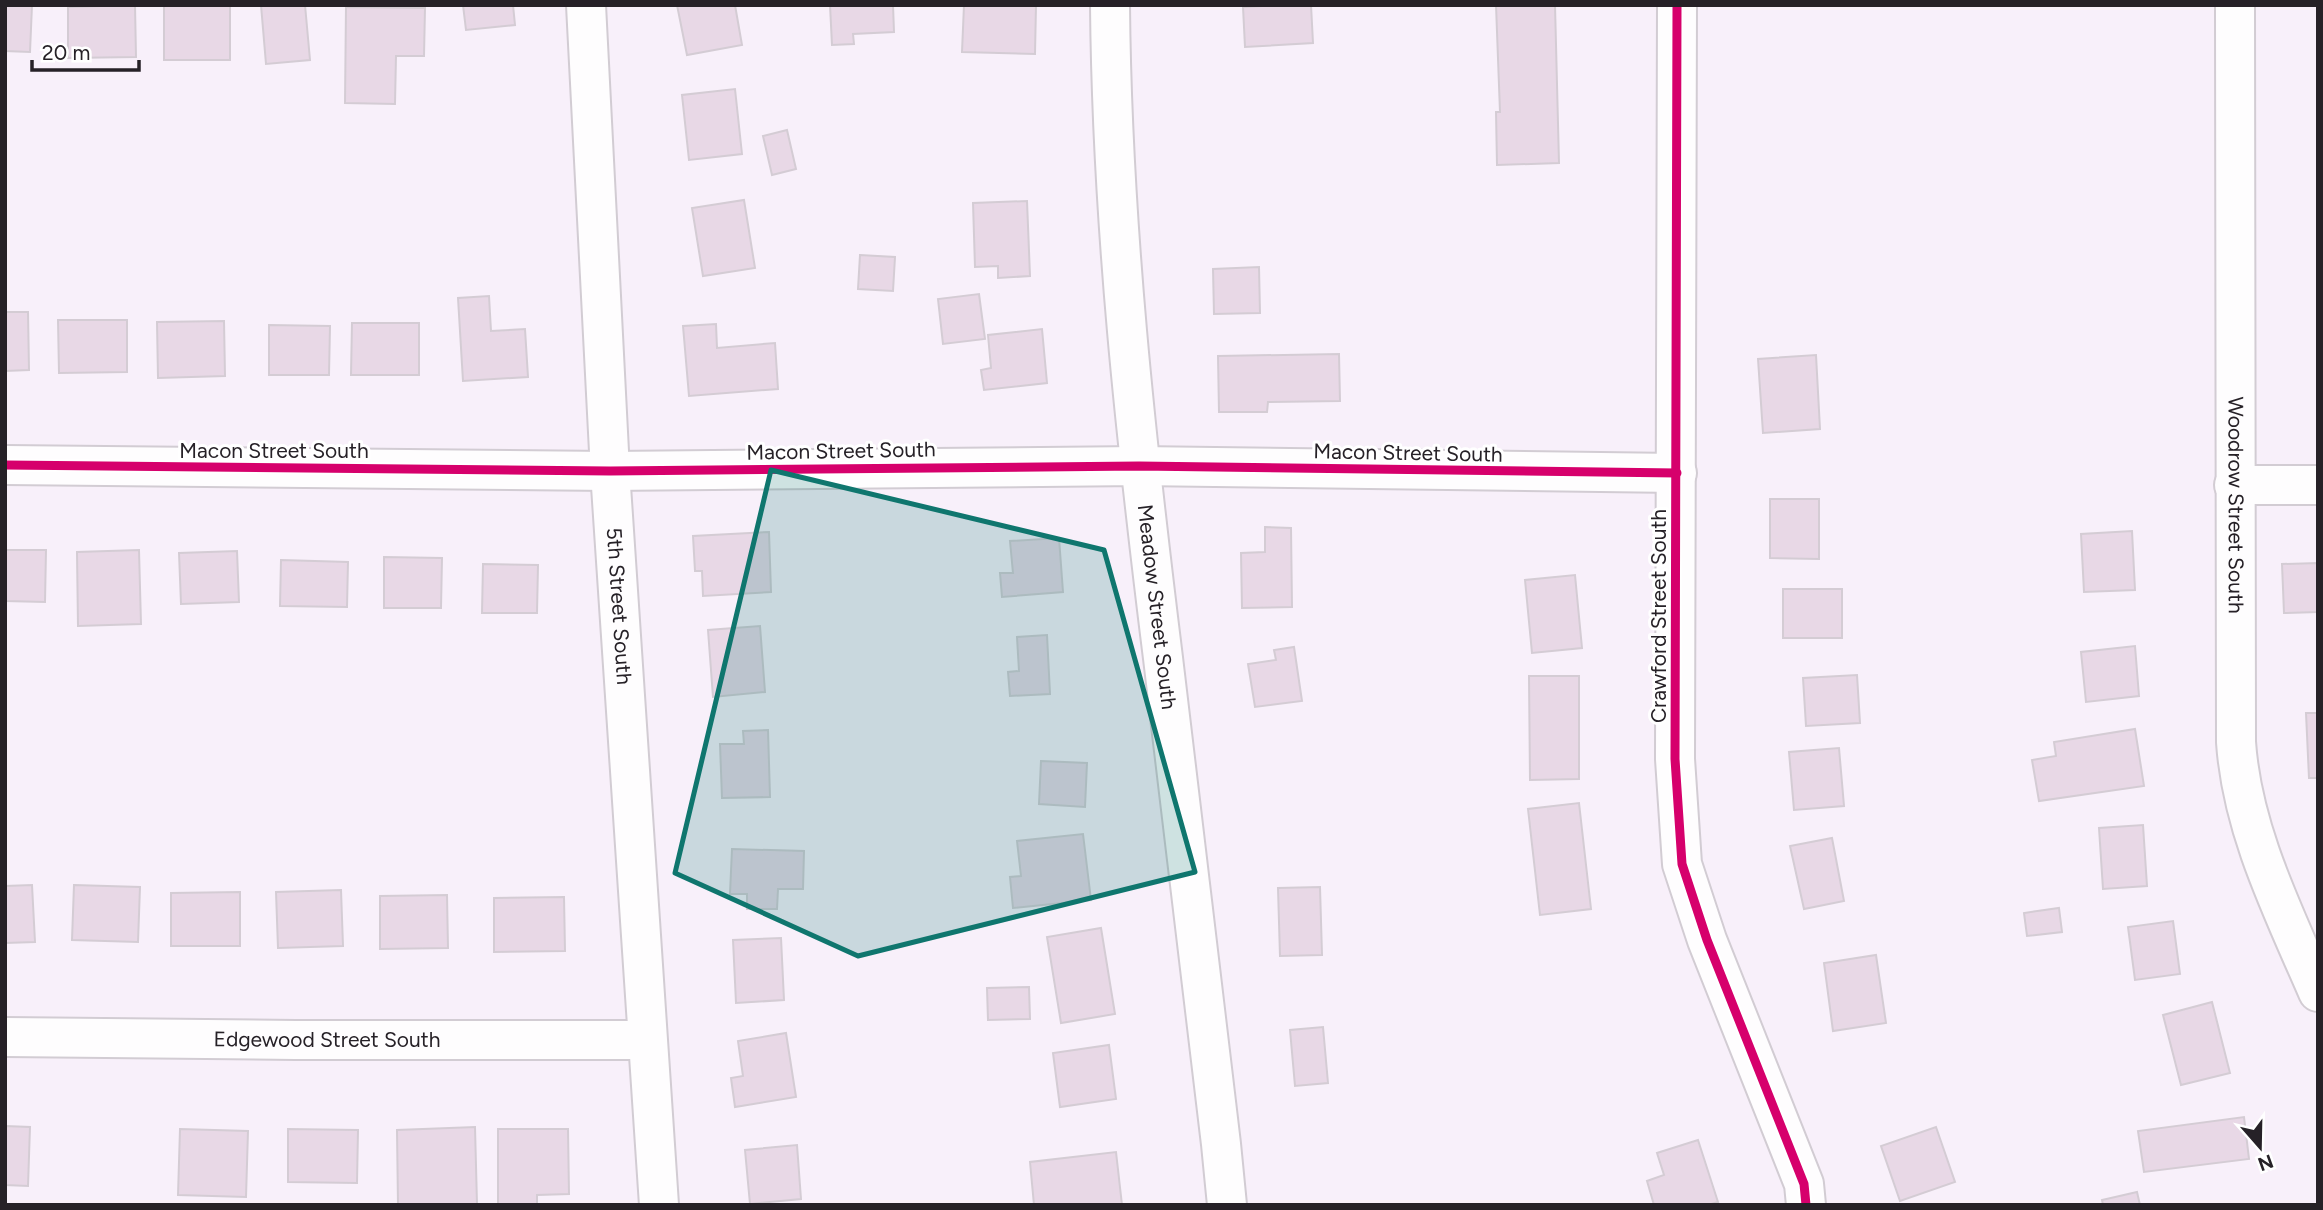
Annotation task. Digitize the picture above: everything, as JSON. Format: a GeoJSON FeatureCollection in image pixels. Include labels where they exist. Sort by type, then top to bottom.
{"type":"FeatureCollection","features":[{"type":"Feature","properties":{"kind":"street","name":"5th Street South"},"geometry":{"type":"LineString","coordinates":[[586,5],[610,471],[659,1205]]}},
{"type":"Feature","properties":{"kind":"street","name":"Meadow Street South"},"geometry":{"type":"LineString","coordinates":[[1110,5],[1111,85],[1124,304],[1139,466],[1227,1205]]}},
{"type":"Feature","properties":{"kind":"street","name":"Crawford Street South"},"geometry":{"type":"LineString","coordinates":[[1677,5],[1675,759],[1682,864],[1707,940],[1804,1184],[1806,1205]]}},
{"type":"Feature","properties":{"kind":"street","name":"Woodrow Street South"},"geometry":{"type":"LineString","coordinates":[[2235,5],[2234,485],[2238,777],[2254,836],[2274,890],[2318,992]]}},
{"type":"Feature","properties":{"kind":"street","name":"Macon Street South"},"geometry":{"type":"LineString","coordinates":[[5,465],[610,471],[1139,466],[1677,473]]}},
{"type":"Feature","properties":{"kind":"street"},"geometry":{"type":"LineString","coordinates":[[2234,485],[2318,485]]}},
{"type":"Feature","properties":{"kind":"street","name":"Edgewood Street South"},"geometry":{"type":"LineString","coordinates":[[5,1037],[647,1040]]}},
{"type":"Feature","properties":{"kind":"highlighted area"},"geometry":{"type":"Polygon","coordinates":[[[771,470],[1104,550],[1195,872],[858,956],[675,873],[771,470]]]}},
{"type":"Feature","properties":{"kind":"building"},"geometry":{"type":"Polygon","coordinates":[[[5,5],[32,5],[30,52],[5,51],[5,5]]]}},
{"type":"Feature","properties":{"kind":"building"},"geometry":{"type":"Polygon","coordinates":[[[135,5],[136,57],[68,58],[68,7],[135,5]]]}},
{"type":"Feature","properties":{"kind":"building"},"geometry":{"type":"Polygon","coordinates":[[[164,5],[230,5],[230,60],[164,60],[164,5]]]}},
{"type":"Feature","properties":{"kind":"building"},"geometry":{"type":"Polygon","coordinates":[[[261,5],[305,5],[310,60],[266,64],[261,5]]]}},
{"type":"Feature","properties":{"kind":"building"},"geometry":{"type":"Polygon","coordinates":[[[463,5],[513,5],[515,25],[466,30],[463,5]]]}},
{"type":"Feature","properties":{"kind":"building"},"geometry":{"type":"Polygon","coordinates":[[[677,5],[735,5],[742,45],[687,55],[677,5]]]}},
{"type":"Feature","properties":{"kind":"building"},"geometry":{"type":"Polygon","coordinates":[[[830,5],[893,5],[894,32],[853,34],[854,44],[832,45],[830,5]]]}},
{"type":"Feature","properties":{"kind":"building"},"geometry":{"type":"Polygon","coordinates":[[[964,5],[1036,5],[1035,54],[962,52],[964,5]]]}},
{"type":"Feature","properties":{"kind":"building"},"geometry":{"type":"Polygon","coordinates":[[[1311,5],[1313,43],[1245,47],[1243,7],[1311,5]]]}},
{"type":"Feature","properties":{"kind":"building"},"geometry":{"type":"Polygon","coordinates":[[[1496,5],[1555,5],[1559,163],[1497,165],[1496,112],[1500,112],[1496,5]]]}},
{"type":"Feature","properties":{"kind":"building"},"geometry":{"type":"Polygon","coordinates":[[[346,7],[425,8],[424,56],[396,56],[395,104],[345,103],[346,7]]]}},
{"type":"Feature","properties":{"kind":"building"},"geometry":{"type":"Polygon","coordinates":[[[735,89],[742,154],[689,160],[682,95],[735,89]]]}},
{"type":"Feature","properties":{"kind":"building"},"geometry":{"type":"Polygon","coordinates":[[[787,130],[796,169],[772,175],[763,136],[787,130]]]}},
{"type":"Feature","properties":{"kind":"building"},"geometry":{"type":"Polygon","coordinates":[[[744,200],[755,268],[703,276],[692,208],[744,200]]]}},
{"type":"Feature","properties":{"kind":"building"},"geometry":{"type":"Polygon","coordinates":[[[1027,201],[1030,276],[998,278],[998,266],[975,267],[973,203],[1027,201]]]}},
{"type":"Feature","properties":{"kind":"building"},"geometry":{"type":"Polygon","coordinates":[[[860,255],[895,257],[893,291],[858,289],[860,255]]]}},
{"type":"Feature","properties":{"kind":"building"},"geometry":{"type":"Polygon","coordinates":[[[1259,267],[1260,313],[1214,314],[1213,269],[1259,267]]]}},
{"type":"Feature","properties":{"kind":"building"},"geometry":{"type":"Polygon","coordinates":[[[979,294],[985,339],[943,344],[938,299],[979,294]]]}},
{"type":"Feature","properties":{"kind":"building"},"geometry":{"type":"Polygon","coordinates":[[[489,296],[491,331],[525,329],[528,377],[463,381],[458,298],[489,296]]]}},
{"type":"Feature","properties":{"kind":"building"},"geometry":{"type":"Polygon","coordinates":[[[5,312],[28,312],[29,370],[5,371],[5,312]]]}},
{"type":"Feature","properties":{"kind":"building"},"geometry":{"type":"Polygon","coordinates":[[[58,320],[127,320],[127,372],[59,373],[58,320]]]}},
{"type":"Feature","properties":{"kind":"building"},"geometry":{"type":"Polygon","coordinates":[[[224,321],[225,376],[158,378],[157,322],[224,321]]]}},
{"type":"Feature","properties":{"kind":"building"},"geometry":{"type":"Polygon","coordinates":[[[352,323],[419,323],[419,375],[351,375],[352,323]]]}},
{"type":"Feature","properties":{"kind":"building"},"geometry":{"type":"Polygon","coordinates":[[[716,324],[717,348],[775,343],[778,389],[689,396],[683,326],[716,324]]]}},
{"type":"Feature","properties":{"kind":"building"},"geometry":{"type":"Polygon","coordinates":[[[269,325],[330,326],[329,375],[269,375],[269,325]]]}},
{"type":"Feature","properties":{"kind":"building"},"geometry":{"type":"Polygon","coordinates":[[[1042,329],[1047,383],[984,390],[981,370],[991,368],[988,335],[1042,329]]]}},
{"type":"Feature","properties":{"kind":"building"},"geometry":{"type":"Polygon","coordinates":[[[1339,354],[1340,401],[1268,402],[1267,412],[1219,412],[1218,356],[1339,354]]]}},
{"type":"Feature","properties":{"kind":"building"},"geometry":{"type":"Polygon","coordinates":[[[1816,355],[1820,429],[1763,433],[1758,359],[1816,355]]]}},
{"type":"Feature","properties":{"kind":"building"},"geometry":{"type":"Polygon","coordinates":[[[1770,499],[1819,499],[1819,559],[1770,558],[1770,499]]]}},
{"type":"Feature","properties":{"kind":"building"},"geometry":{"type":"Polygon","coordinates":[[[1265,527],[1291,528],[1292,607],[1242,608],[1241,553],[1265,552],[1265,527]]]}},
{"type":"Feature","properties":{"kind":"building"},"geometry":{"type":"Polygon","coordinates":[[[2132,531],[2135,590],[2084,592],[2081,534],[2132,531]]]}},
{"type":"Feature","properties":{"kind":"building"},"geometry":{"type":"Polygon","coordinates":[[[769,532],[771,592],[703,596],[702,571],[695,571],[693,536],[769,532]]]}},
{"type":"Feature","properties":{"kind":"building"},"geometry":{"type":"Polygon","coordinates":[[[1059,538],[1063,592],[1002,597],[1000,573],[1013,573],[1010,541],[1059,538]]]}},
{"type":"Feature","properties":{"kind":"building"},"geometry":{"type":"Polygon","coordinates":[[[5,550],[46,550],[45,602],[5,601],[5,550]]]}},
{"type":"Feature","properties":{"kind":"building"},"geometry":{"type":"Polygon","coordinates":[[[139,550],[141,624],[78,626],[77,552],[139,550]]]}},
{"type":"Feature","properties":{"kind":"building"},"geometry":{"type":"Polygon","coordinates":[[[237,551],[239,602],[181,604],[179,553],[237,551]]]}},
{"type":"Feature","properties":{"kind":"building"},"geometry":{"type":"Polygon","coordinates":[[[384,557],[442,558],[441,608],[384,608],[384,557]]]}},
{"type":"Feature","properties":{"kind":"building"},"geometry":{"type":"Polygon","coordinates":[[[281,560],[348,562],[347,607],[280,606],[281,560]]]}},
{"type":"Feature","properties":{"kind":"building"},"geometry":{"type":"Polygon","coordinates":[[[2318,563],[2318,612],[2284,613],[2282,564],[2318,563]]]}},
{"type":"Feature","properties":{"kind":"building"},"geometry":{"type":"Polygon","coordinates":[[[483,564],[538,565],[537,613],[482,613],[483,564]]]}},
{"type":"Feature","properties":{"kind":"building"},"geometry":{"type":"Polygon","coordinates":[[[1575,575],[1582,648],[1532,653],[1525,580],[1575,575]]]}},
{"type":"Feature","properties":{"kind":"building"},"geometry":{"type":"Polygon","coordinates":[[[1783,589],[1842,589],[1842,638],[1783,638],[1783,589]]]}},
{"type":"Feature","properties":{"kind":"building"},"geometry":{"type":"Polygon","coordinates":[[[760,626],[765,692],[713,697],[708,630],[760,626]]]}},
{"type":"Feature","properties":{"kind":"building"},"geometry":{"type":"Polygon","coordinates":[[[1047,635],[1050,694],[1010,696],[1008,672],[1019,671],[1017,637],[1047,635]]]}},
{"type":"Feature","properties":{"kind":"building"},"geometry":{"type":"Polygon","coordinates":[[[2135,646],[2139,696],[2086,702],[2081,652],[2135,646]]]}},
{"type":"Feature","properties":{"kind":"building"},"geometry":{"type":"Polygon","coordinates":[[[1294,647],[1302,701],[1255,707],[1248,664],[1276,660],[1274,650],[1294,647]]]}},
{"type":"Feature","properties":{"kind":"building"},"geometry":{"type":"Polygon","coordinates":[[[1857,675],[1860,723],[1806,726],[1803,678],[1857,675]]]}},
{"type":"Feature","properties":{"kind":"building"},"geometry":{"type":"Polygon","coordinates":[[[1529,676],[1579,676],[1579,779],[1530,780],[1529,676]]]}},
{"type":"Feature","properties":{"kind":"building"},"geometry":{"type":"Polygon","coordinates":[[[2306,713],[2318,713],[2318,778],[2309,778],[2306,713]]]}},
{"type":"Feature","properties":{"kind":"building"},"geometry":{"type":"Polygon","coordinates":[[[2135,729],[2144,786],[2039,801],[2032,760],[2056,756],[2054,742],[2135,729]]]}},
{"type":"Feature","properties":{"kind":"building"},"geometry":{"type":"Polygon","coordinates":[[[768,730],[770,797],[722,798],[720,744],[744,744],[743,731],[768,730]]]}},
{"type":"Feature","properties":{"kind":"building"},"geometry":{"type":"Polygon","coordinates":[[[1839,748],[1844,806],[1794,810],[1789,752],[1839,748]]]}},
{"type":"Feature","properties":{"kind":"building"},"geometry":{"type":"Polygon","coordinates":[[[1041,761],[1087,763],[1085,807],[1039,804],[1041,761]]]}},
{"type":"Feature","properties":{"kind":"building"},"geometry":{"type":"Polygon","coordinates":[[[1579,803],[1591,909],[1540,915],[1528,809],[1579,803]]]}},
{"type":"Feature","properties":{"kind":"building"},"geometry":{"type":"Polygon","coordinates":[[[2143,825],[2147,886],[2103,889],[2099,828],[2143,825]]]}},
{"type":"Feature","properties":{"kind":"building"},"geometry":{"type":"Polygon","coordinates":[[[1083,834],[1091,900],[1013,908],[1010,877],[1021,876],[1017,841],[1083,834]]]}},
{"type":"Feature","properties":{"kind":"building"},"geometry":{"type":"Polygon","coordinates":[[[1832,838],[1844,901],[1804,909],[1790,846],[1832,838]]]}},
{"type":"Feature","properties":{"kind":"building"},"geometry":{"type":"Polygon","coordinates":[[[732,849],[804,851],[803,889],[778,889],[777,909],[747,909],[747,894],[730,894],[732,849]]]}},
{"type":"Feature","properties":{"kind":"building"},"geometry":{"type":"Polygon","coordinates":[[[32,885],[35,942],[5,943],[5,886],[32,885]]]}},
{"type":"Feature","properties":{"kind":"building"},"geometry":{"type":"Polygon","coordinates":[[[74,885],[140,887],[138,942],[72,940],[74,885]]]}},
{"type":"Feature","properties":{"kind":"building"},"geometry":{"type":"Polygon","coordinates":[[[1320,887],[1322,955],[1280,956],[1278,888],[1320,887]]]}},
{"type":"Feature","properties":{"kind":"building"},"geometry":{"type":"Polygon","coordinates":[[[341,890],[343,946],[278,948],[276,892],[341,890]]]}},
{"type":"Feature","properties":{"kind":"building"},"geometry":{"type":"Polygon","coordinates":[[[240,892],[240,946],[171,946],[171,893],[240,892]]]}},
{"type":"Feature","properties":{"kind":"building"},"geometry":{"type":"Polygon","coordinates":[[[447,895],[448,948],[380,949],[380,896],[447,895]]]}},
{"type":"Feature","properties":{"kind":"building"},"geometry":{"type":"Polygon","coordinates":[[[564,897],[565,951],[494,952],[494,898],[564,897]]]}},
{"type":"Feature","properties":{"kind":"building"},"geometry":{"type":"Polygon","coordinates":[[[2059,908],[2062,932],[2027,936],[2024,913],[2059,908]]]}},
{"type":"Feature","properties":{"kind":"building"},"geometry":{"type":"Polygon","coordinates":[[[2173,921],[2180,974],[2135,980],[2128,927],[2173,921]]]}},
{"type":"Feature","properties":{"kind":"building"},"geometry":{"type":"Polygon","coordinates":[[[1101,928],[1115,1014],[1061,1023],[1047,937],[1101,928]]]}},
{"type":"Feature","properties":{"kind":"building"},"geometry":{"type":"Polygon","coordinates":[[[781,938],[784,1000],[736,1003],[733,940],[781,938]]]}},
{"type":"Feature","properties":{"kind":"building"},"geometry":{"type":"Polygon","coordinates":[[[1876,955],[1886,1023],[1833,1031],[1824,963],[1876,955]]]}},
{"type":"Feature","properties":{"kind":"building"},"geometry":{"type":"Polygon","coordinates":[[[1029,987],[1030,1019],[988,1020],[987,988],[1029,987]]]}},
{"type":"Feature","properties":{"kind":"building"},"geometry":{"type":"Polygon","coordinates":[[[2212,1002],[2230,1073],[2181,1085],[2163,1015],[2212,1002]]]}},
{"type":"Feature","properties":{"kind":"building"},"geometry":{"type":"Polygon","coordinates":[[[1323,1027],[1328,1083],[1295,1086],[1290,1030],[1323,1027]]]}},
{"type":"Feature","properties":{"kind":"building"},"geometry":{"type":"Polygon","coordinates":[[[786,1033],[796,1097],[735,1107],[731,1078],[743,1076],[738,1041],[786,1033]]]}},
{"type":"Feature","properties":{"kind":"building"},"geometry":{"type":"Polygon","coordinates":[[[1109,1045],[1116,1099],[1060,1107],[1053,1053],[1109,1045]]]}},
{"type":"Feature","properties":{"kind":"building"},"geometry":{"type":"Polygon","coordinates":[[[2244,1117],[2249,1159],[2144,1172],[2138,1131],[2244,1117]]]}},
{"type":"Feature","properties":{"kind":"building"},"geometry":{"type":"Polygon","coordinates":[[[5,1126],[30,1127],[28,1186],[5,1185],[5,1126]]]}},
{"type":"Feature","properties":{"kind":"building"},"geometry":{"type":"Polygon","coordinates":[[[475,1127],[477,1204],[398,1205],[397,1130],[475,1127]]]}},
{"type":"Feature","properties":{"kind":"building"},"geometry":{"type":"Polygon","coordinates":[[[1936,1127],[1955,1182],[1900,1201],[1881,1146],[1936,1127]]]}},
{"type":"Feature","properties":{"kind":"building"},"geometry":{"type":"Polygon","coordinates":[[[180,1129],[248,1131],[246,1197],[178,1195],[180,1129]]]}},
{"type":"Feature","properties":{"kind":"building"},"geometry":{"type":"Polygon","coordinates":[[[288,1129],[358,1130],[357,1183],[288,1182],[288,1129]]]}},
{"type":"Feature","properties":{"kind":"building"},"geometry":{"type":"Polygon","coordinates":[[[498,1129],[568,1129],[569,1194],[537,1195],[537,1205],[498,1205],[498,1129]]]}},
{"type":"Feature","properties":{"kind":"building"},"geometry":{"type":"Polygon","coordinates":[[[1698,1140],[1718,1202],[1708,1205],[1654,1205],[1647,1181],[1664,1175],[1657,1153],[1698,1140]]]}},
{"type":"Feature","properties":{"kind":"building"},"geometry":{"type":"Polygon","coordinates":[[[797,1145],[801,1199],[750,1204],[745,1150],[797,1145]]]}},
{"type":"Feature","properties":{"kind":"building"},"geometry":{"type":"Polygon","coordinates":[[[1116,1152],[1122,1205],[1034,1205],[1030,1162],[1116,1152]]]}},
{"type":"Feature","properties":{"kind":"building"},"geometry":{"type":"Polygon","coordinates":[[[2137,1192],[2140,1205],[2103,1205],[2102,1200],[2137,1192]]]}},
{"type":"Feature","properties":{"kind":"cycle path"},"geometry":{"type":"LineString","coordinates":[[1677,5],[1675,759],[1682,864],[1707,940],[1804,1184],[1806,1205]]}},
{"type":"Feature","properties":{"kind":"cycle path"},"geometry":{"type":"LineString","coordinates":[[5,465],[610,471],[1139,466],[1677,473]]}}]}
